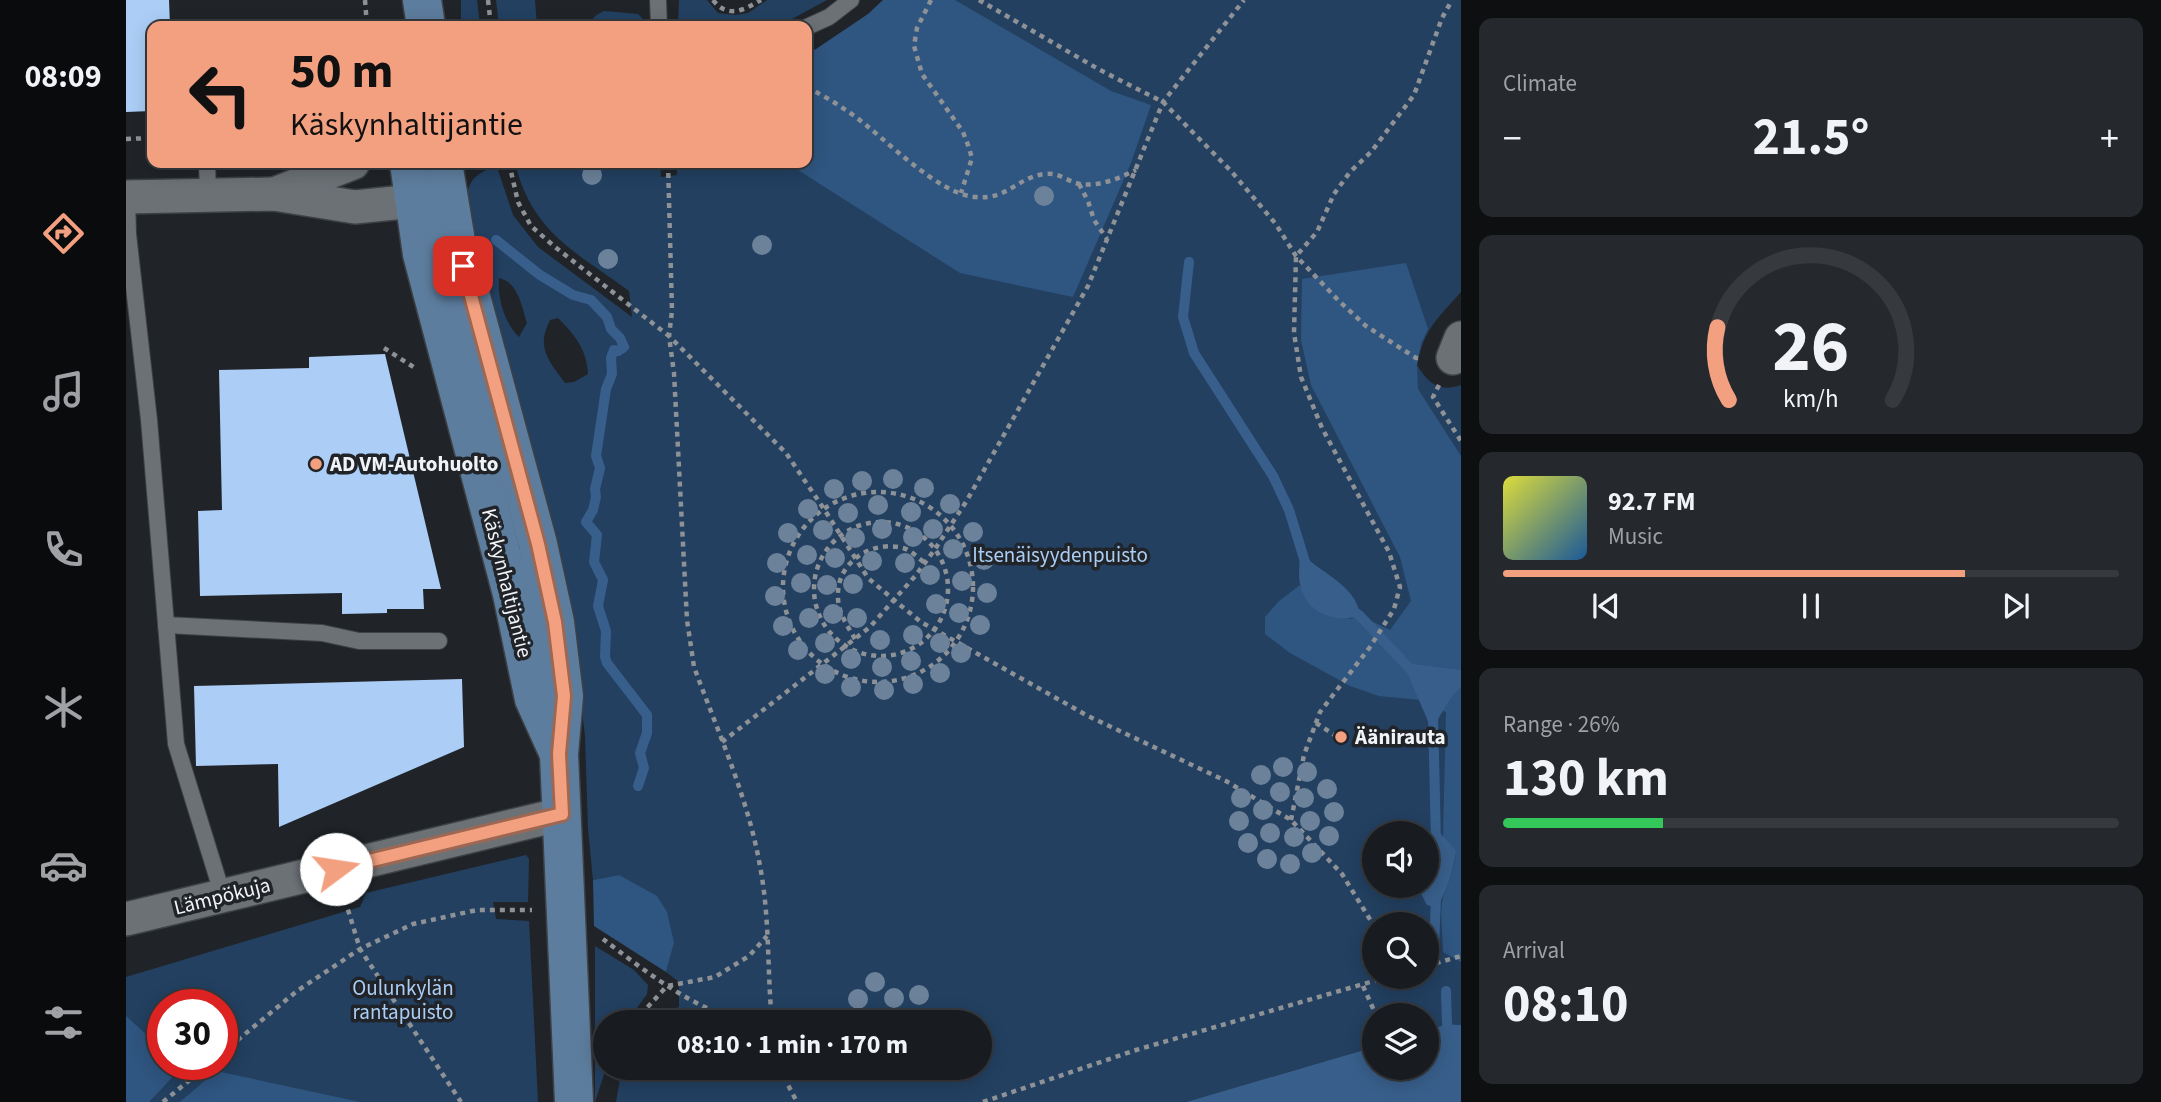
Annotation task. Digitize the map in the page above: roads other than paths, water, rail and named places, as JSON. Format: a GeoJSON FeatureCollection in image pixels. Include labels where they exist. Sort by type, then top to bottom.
{"type":"FeatureCollection","features":[{"type":"Feature","properties":{"kind":"main road"},"geometry":{"type":"LineString","coordinates":[[398,0],[398,21]]}},
{"type":"Feature","properties":{"kind":"main road"},"geometry":{"type":"LineString","coordinates":[[422,0],[425,21]]}},
{"type":"Feature","properties":{"kind":"main road","name":"Käskynhaltijantie"},"geometry":{"type":"LineString","coordinates":[[410,168],[422,254],[512,594],[534,699],[559,754]]}},
{"type":"Feature","properties":{"kind":"main road","name":"Käskynhaltijantie"},"geometry":{"type":"LineString","coordinates":[[443,168],[456,241],[538,544],[555,622],[564,696],[559,754],[574,1102]]}},
{"type":"Feature","properties":{"kind":"street"},"geometry":{"type":"LineString","coordinates":[[274,194],[340,168]]}},
{"type":"Feature","properties":{"kind":"street"},"geometry":{"type":"LineString","coordinates":[[126,197],[207,179],[274,194],[355,207],[414,201],[438,168]]}},
{"type":"Feature","properties":{"kind":"street","name":"Lämpökuja"},"geometry":{"type":"LineString","coordinates":[[126,919],[562,814]]}},
{"type":"Feature","properties":{"kind":"lane"},"geometry":{"type":"LineString","coordinates":[[658,0],[659,21]]}},
{"type":"Feature","properties":{"kind":"lane"},"geometry":{"type":"LineString","coordinates":[[812,25],[829,17],[851,0]]}},
{"type":"Feature","properties":{"kind":"lane"},"geometry":{"type":"LineString","coordinates":[[126,197],[149,420],[176,744],[223,896]]}},
{"type":"Feature","properties":{"kind":"lane"},"geometry":{"type":"LineString","coordinates":[[166,625],[322,633],[359,641],[439,641]]}},
{"type":"Feature","properties":{"kind":"waterway"},"geometry":{"type":"LineString","coordinates":[[496,240],[540,275],[573,295],[591,300],[607,317],[611,329],[624,347],[618,351],[614,350],[611,358],[612,374],[606,389],[596,456],[600,468],[596,497],[586,522],[597,535],[594,562],[603,580],[598,606],[606,631],[605,657],[647,715],[647,733],[640,753],[644,768],[638,786]]}},
{"type":"Feature","properties":{"kind":"waterway"},"geometry":{"type":"LineString","coordinates":[[1189,262],[1183,317],[1194,353],[1273,476],[1289,510],[1305,562]]}},
{"type":"Feature","properties":{"kind":"waterway"},"geometry":{"type":"LineString","coordinates":[[1351,609],[1414,673]]}},
{"type":"Feature","properties":{"kind":"waterway"},"geometry":{"type":"LineString","coordinates":[[1433,714],[1436,821]]}},
{"type":"Feature","properties":{"kind":"waterway"},"geometry":{"type":"LineString","coordinates":[[1435,912],[1436,898]]}},
{"type":"Feature","properties":{"kind":"waterway"},"geometry":{"type":"LineString","coordinates":[[1446,991],[1447,1024]]}},
{"type":"Feature","properties":{"kind":"place","name":"AD VM-Autohuolto"},"geometry":{"type":"Point","coordinates":[316,464]}},
{"type":"Feature","properties":{"kind":"place","name":"Äänirauta"},"geometry":{"type":"Point","coordinates":[1341,737]}},
{"type":"Feature","properties":{"kind":"park label","name":"Itsenäisyydenpuisto"},"geometry":{"type":"Point","coordinates":[1060,555]}},
{"type":"Feature","properties":{"kind":"park label","name":"Oulunkylän rantapuisto"},"geometry":{"type":"Point","coordinates":[403,1000]}}]}
